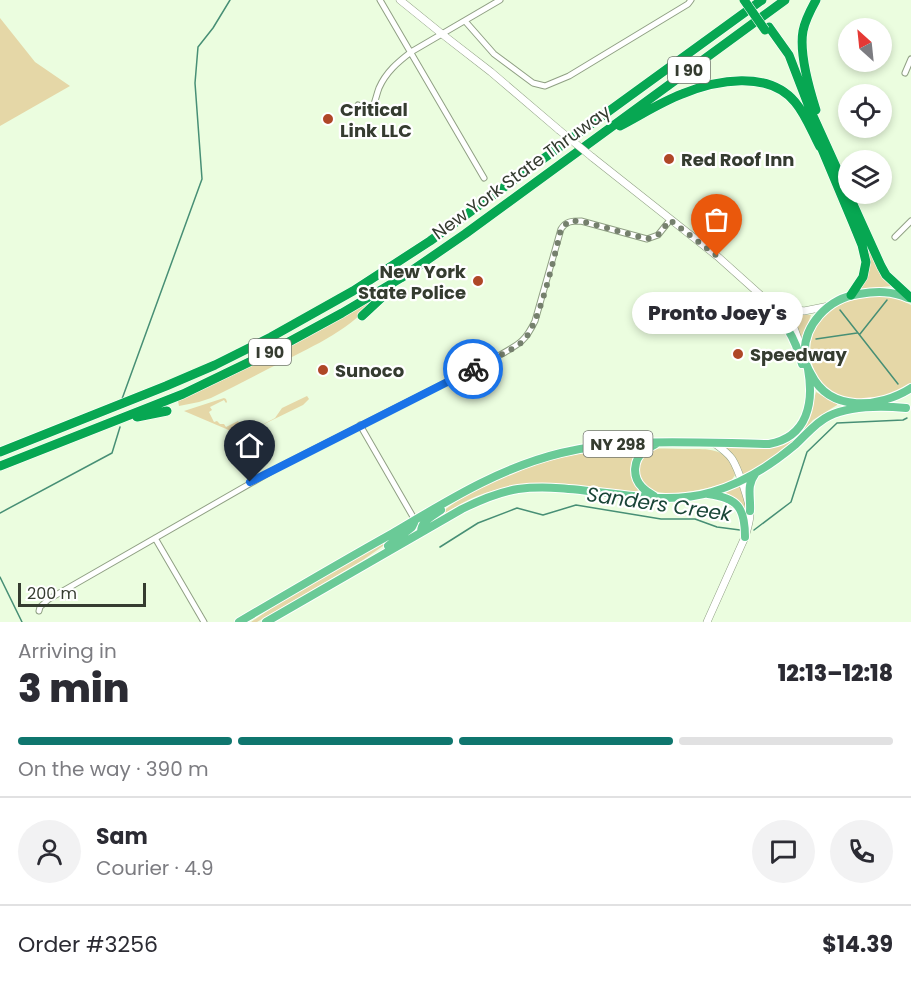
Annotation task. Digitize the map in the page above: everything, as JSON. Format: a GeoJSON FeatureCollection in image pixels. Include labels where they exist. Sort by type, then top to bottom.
{"type":"FeatureCollection","features":[{"type":"Feature","properties":{"kind":"highway"},"geometry":{"type":"LineString","coordinates":[[744,0],[767,28],[782,53],[886,275],[911,299]]}},
{"type":"Feature","properties":{"kind":"highway","name":"New York State Thruway"},"geometry":{"type":"LineString","coordinates":[[0,466],[183,394],[274,350],[342,313],[414,269],[465,234],[785,0]]}},
{"type":"Feature","properties":{"kind":"highway"},"geometry":{"type":"LineString","coordinates":[[816,0],[804,30],[802,44],[811,93],[827,153],[866,262],[863,277],[851,295]]}},
{"type":"Feature","properties":{"kind":"highway"},"geometry":{"type":"LineString","coordinates":[[757,1],[767,28]]}},
{"type":"Feature","properties":{"kind":"highway","name":"New York State Thruway"},"geometry":{"type":"LineString","coordinates":[[0,452],[157,390],[215,364],[271,337],[353,291],[448,229],[757,1]]}},
{"type":"Feature","properties":{"kind":"highway"},"geometry":{"type":"LineString","coordinates":[[593,140],[683,93],[720,83],[761,82],[776,87],[794,101],[827,153]]}},
{"type":"Feature","properties":{"kind":"highway"},"geometry":{"type":"LineString","coordinates":[[881,266],[911,292]]}},
{"type":"Feature","properties":{"kind":"highway"},"geometry":{"type":"LineString","coordinates":[[362,316],[414,269]]}},
{"type":"Feature","properties":{"kind":"highway"},"geometry":{"type":"LineString","coordinates":[[117,420],[167,411]]}},
{"type":"Feature","properties":{"kind":"main road","name":"NY 298"},"geometry":{"type":"LineString","coordinates":[[239,622],[472,487],[520,466],[562,453],[619,444],[769,444],[781,441],[801,425],[807,413],[810,382],[805,357],[806,343],[814,322],[829,306],[851,295],[881,291],[911,299]]}},
{"type":"Feature","properties":{"kind":"main road"},"geometry":{"type":"LineString","coordinates":[[765,299],[792,336],[800,355],[810,397]]}},
{"type":"Feature","properties":{"kind":"main road"},"geometry":{"type":"LineString","coordinates":[[808,369],[814,381],[822,389],[838,400],[855,404]]}},
{"type":"Feature","properties":{"kind":"main road"},"geometry":{"type":"LineString","coordinates":[[874,403],[890,399],[911,388]]}},
{"type":"Feature","properties":{"kind":"main road"},"geometry":{"type":"LineString","coordinates":[[786,452],[814,422],[836,408],[874,403],[894,404],[908,410]]}},
{"type":"Feature","properties":{"kind":"main road"},"geometry":{"type":"LineString","coordinates":[[266,622],[421,532],[483,499],[519,489],[544,488],[677,498],[711,493],[755,474],[786,452],[821,421],[837,412],[889,407],[908,410]]}},
{"type":"Feature","properties":{"kind":"main road"},"geometry":{"type":"LineString","coordinates":[[656,497],[642,488],[635,471],[639,457],[644,451],[658,443]]}},
{"type":"Feature","properties":{"kind":"main road"},"geometry":{"type":"LineString","coordinates":[[750,511],[749,486],[755,474]]}},
{"type":"Feature","properties":{"kind":"main road"},"geometry":{"type":"LineString","coordinates":[[421,532],[423,524],[472,487]]}},
{"type":"Feature","properties":{"kind":"main road"},"geometry":{"type":"LineString","coordinates":[[704,494],[718,495],[733,501],[740,508],[745,522],[745,537]]}},
{"type":"Feature","properties":{"kind":"main road"},"geometry":{"type":"LineString","coordinates":[[364,565],[412,527],[415,520]]}},
{"type":"Feature","properties":{"kind":"main road"},"geometry":{"type":"LineString","coordinates":[[248,622],[274,602]]}},
{"type":"Feature","properties":{"kind":"street"},"geometry":{"type":"LineString","coordinates":[[380,0],[484,178]]}},
{"type":"Feature","properties":{"kind":"street"},"geometry":{"type":"LineString","coordinates":[[400,0],[717,256],[774,306],[794,328],[805,357]]}},
{"type":"Feature","properties":{"kind":"street"},"geometry":{"type":"LineString","coordinates":[[358,105],[369,111],[373,109],[379,88],[390,70],[411,52],[500,0]]}},
{"type":"Feature","properties":{"kind":"street"},"geometry":{"type":"LineString","coordinates":[[465,21],[494,54],[533,83],[545,86],[569,76],[688,4],[691,0]]}},
{"type":"Feature","properties":{"kind":"street"},"geometry":{"type":"LineString","coordinates":[[905,73],[911,59]]}},
{"type":"Feature","properties":{"kind":"street"},"geometry":{"type":"LineString","coordinates":[[39,611],[49,599],[256,479],[522,342],[535,321],[561,229],[569,221],[581,221],[647,239],[658,235],[670,220]]}},
{"type":"Feature","properties":{"kind":"street"},"geometry":{"type":"LineString","coordinates":[[896,237],[911,221]]}},
{"type":"Feature","properties":{"kind":"street"},"geometry":{"type":"LineString","coordinates":[[774,306],[804,311],[829,306]]}},
{"type":"Feature","properties":{"kind":"street"},"geometry":{"type":"LineString","coordinates":[[360,425],[421,532]]}},
{"type":"Feature","properties":{"kind":"street"},"geometry":{"type":"LineString","coordinates":[[706,622],[745,537],[750,511],[733,460],[714,443]]}},
{"type":"Feature","properties":{"kind":"street"},"geometry":{"type":"LineString","coordinates":[[154,538],[204,622]]}},
{"type":"Feature","properties":{"kind":"shaded area"},"geometry":{"type":"Polygon","coordinates":[[[0,18],[35,62],[70,86],[0,126],[0,18]]]}},
{"type":"Feature","properties":{"kind":"shaded area"},"geometry":{"type":"Polygon","coordinates":[[[858,225],[892,286],[861,289],[869,272],[870,262],[858,225]]]}},
{"type":"Feature","properties":{"kind":"shaded area"},"geometry":{"type":"Polygon","coordinates":[[[879,296],[897,298],[911,305],[911,383],[886,395],[872,398],[846,398],[827,387],[813,368],[811,344],[813,333],[827,313],[839,305],[879,296]]]}},
{"type":"Feature","properties":{"kind":"shaded area"},"geometry":{"type":"Polygon","coordinates":[[[374,298],[356,318],[320,343],[211,398],[179,406],[178,401],[277,352],[374,298]]]}},
{"type":"Feature","properties":{"kind":"shaded area"},"geometry":{"type":"Polygon","coordinates":[[[787,314],[811,315],[802,339],[800,339],[787,314]]]}},
{"type":"Feature","properties":{"kind":"shaded area"},"geometry":{"type":"Polygon","coordinates":[[[816,392],[837,405],[813,420],[776,456],[743,475],[735,457],[724,448],[763,449],[781,444],[809,418],[816,392]]]}},
{"type":"Feature","properties":{"kind":"shaded area"},"geometry":{"type":"Polygon","coordinates":[[[307,396],[309,399],[303,405],[248,432],[275,418],[282,408],[307,396]]]}},
{"type":"Feature","properties":{"kind":"shaded area"},"geometry":{"type":"Polygon","coordinates":[[[224,398],[226,403],[224,400],[210,407],[212,410],[209,412],[214,422],[217,421],[226,427],[238,421],[243,430],[248,432],[238,434],[184,411],[224,398]]]}},
{"type":"Feature","properties":{"kind":"shaded area"},"geometry":{"type":"Polygon","coordinates":[[[642,448],[634,460],[644,493],[560,484],[518,486],[477,496],[427,522],[480,486],[536,464],[588,452],[642,448]]]}},
{"type":"Feature","properties":{"kind":"shaded area"},"geometry":{"type":"Polygon","coordinates":[[[655,449],[716,451],[728,459],[735,475],[731,481],[697,490],[682,493],[656,492],[647,488],[640,480],[639,466],[643,457],[655,449]]]}},
{"type":"Feature","properties":{"kind":"shaded area"},"geometry":{"type":"Polygon","coordinates":[[[740,485],[746,501],[748,518],[735,500],[725,493],[740,485]]]}},
{"type":"Feature","properties":{"kind":"shaded area"},"geometry":{"type":"Polygon","coordinates":[[[407,529],[363,560],[257,622],[251,622],[286,598],[407,529]]]}},
{"type":"Feature","properties":{"kind":"waterway"},"geometry":{"type":"LineString","coordinates":[[122,399],[202,179],[195,83],[198,47],[230,0]]}},
{"type":"Feature","properties":{"kind":"waterway"},"geometry":{"type":"LineString","coordinates":[[860,334],[887,300]]}},
{"type":"Feature","properties":{"kind":"waterway"},"geometry":{"type":"LineString","coordinates":[[840,310],[898,384]]}},
{"type":"Feature","properties":{"kind":"waterway"},"geometry":{"type":"LineString","coordinates":[[816,339],[857,333]]}},
{"type":"Feature","properties":{"kind":"waterway","name":"Sanders Creek"},"geometry":{"type":"LineString","coordinates":[[754,530],[791,502],[807,452],[837,423],[907,418]]}},
{"type":"Feature","properties":{"kind":"waterway"},"geometry":{"type":"LineString","coordinates":[[0,513],[112,453],[120,427]]}},
{"type":"Feature","properties":{"kind":"waterway","name":"Sanders Creek"},"geometry":{"type":"LineString","coordinates":[[440,547],[478,523],[517,508],[543,515],[576,505],[661,519],[695,519],[717,527],[740,530]]}},
{"type":"Feature","properties":{"kind":"waterway"},"geometry":{"type":"LineString","coordinates":[[0,577],[22,622]]}},
{"type":"Feature","properties":{"kind":"way so far"},"geometry":{"type":"LineString","coordinates":[[473,369],[522,342],[529,334],[538,313],[561,229],[569,221],[581,221],[647,239],[658,235],[670,220],[717,256]]}},
{"type":"Feature","properties":{"kind":"place","name":"Critical Link LLC"},"geometry":{"type":"Point","coordinates":[328,119]}},
{"type":"Feature","properties":{"kind":"place","name":"Red Roof Inn"},"geometry":{"type":"Point","coordinates":[669,159]}},
{"type":"Feature","properties":{"kind":"place","name":"Pronto Joey's"},"geometry":{"type":"Point","coordinates":[717,256]}},
{"type":"Feature","properties":{"kind":"place","name":"New York State Police"},"geometry":{"type":"Point","coordinates":[478,281]}},
{"type":"Feature","properties":{"kind":"place","name":"Speedway"},"geometry":{"type":"Point","coordinates":[738,354]}},
{"type":"Feature","properties":{"kind":"place","name":"Sunoco"},"geometry":{"type":"Point","coordinates":[323,370]}},
{"type":"Feature","properties":{"kind":"route"},"geometry":{"type":"LineString","coordinates":[[250,482],[473,369]]}}]}
